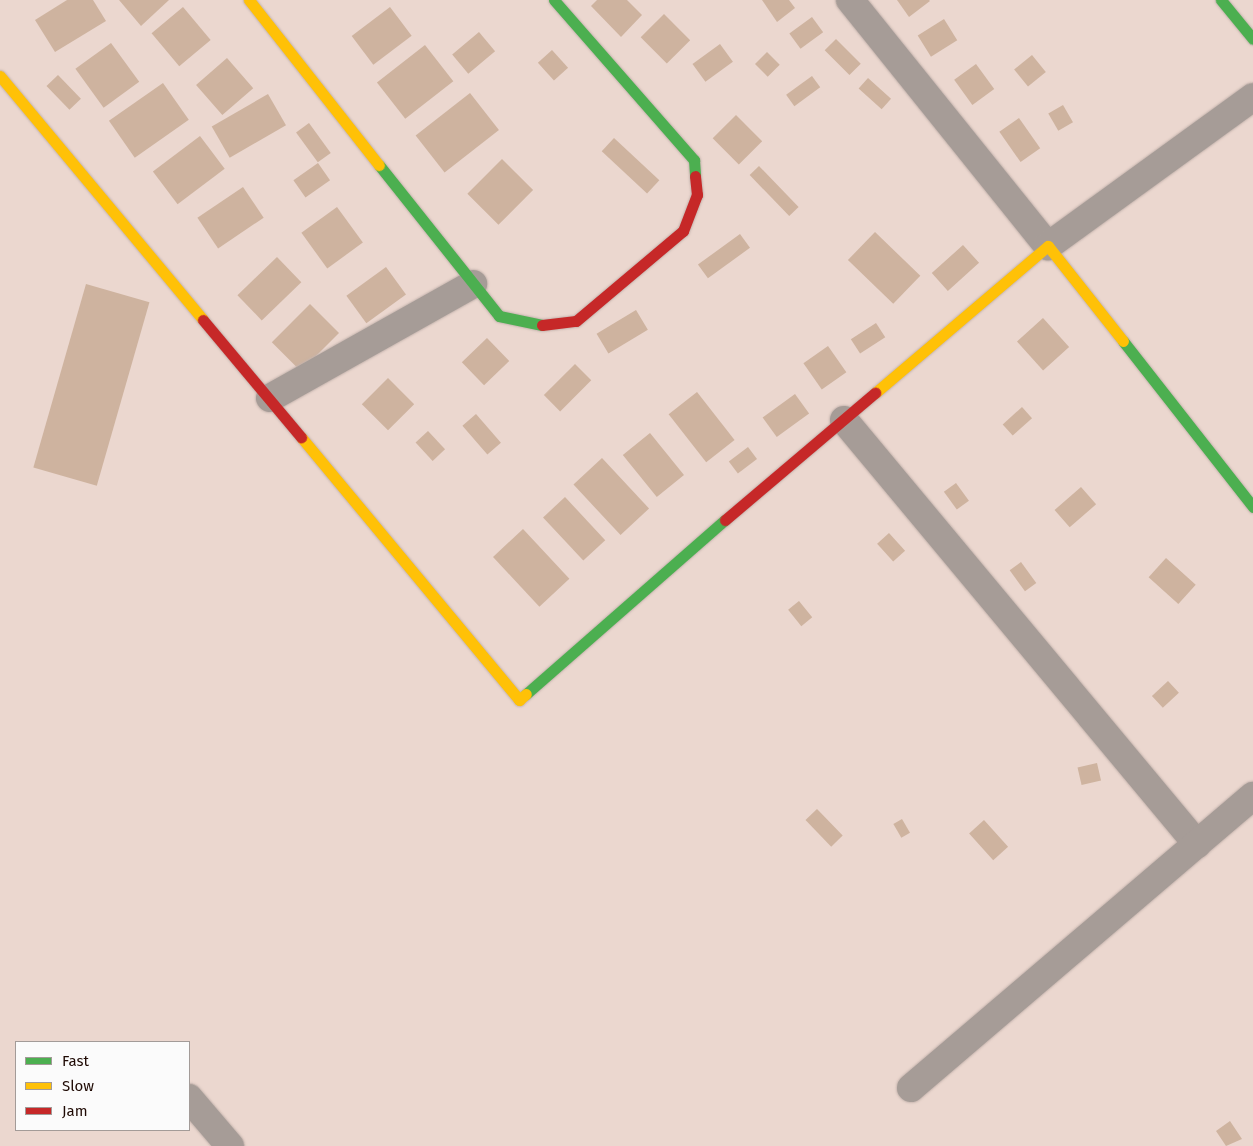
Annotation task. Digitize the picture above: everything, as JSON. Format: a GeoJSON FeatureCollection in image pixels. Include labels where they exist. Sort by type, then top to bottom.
{"type":"FeatureCollection","features":[{"type":"Feature","properties":{"kind":"street"},"geometry":{"type":"LineString","coordinates":[[249,0],[499,316],[543,325],[576,321],[684,231],[697,195],[694,160],[554,0]]}},
{"type":"Feature","properties":{"kind":"street"},"geometry":{"type":"LineString","coordinates":[[850,0],[1048,246],[1253,507]]}},
{"type":"Feature","properties":{"kind":"street"},"geometry":{"type":"LineString","coordinates":[[1221,0],[1253,39]]}},
{"type":"Feature","properties":{"kind":"street"},"geometry":{"type":"LineString","coordinates":[[0,76],[270,398],[519,700],[599,626],[1048,246],[1253,97]]}},
{"type":"Feature","properties":{"kind":"street"},"geometry":{"type":"LineString","coordinates":[[270,398],[473,284]]}},
{"type":"Feature","properties":{"kind":"street"},"geometry":{"type":"LineString","coordinates":[[844,420],[1197,844]]}},
{"type":"Feature","properties":{"kind":"street"},"geometry":{"type":"LineString","coordinates":[[911,1088],[1253,796]]}},
{"type":"Feature","properties":{"kind":"street"},"geometry":{"type":"LineString","coordinates":[[190,1099],[230,1146]]}},
{"type":"Feature","properties":{"kind":"building"},"geometry":{"type":"Polygon","coordinates":[[[67,0],[93,0],[106,21],[55,52],[35,20],[67,0]]]}},
{"type":"Feature","properties":{"kind":"building"},"geometry":{"type":"Polygon","coordinates":[[[119,0],[169,0],[141,26],[119,0]]]}},
{"type":"Feature","properties":{"kind":"building"},"geometry":{"type":"Polygon","coordinates":[[[597,0],[627,0],[642,15],[621,37],[591,6],[597,0]]]}},
{"type":"Feature","properties":{"kind":"building"},"geometry":{"type":"Polygon","coordinates":[[[762,0],[789,0],[795,8],[777,22],[762,0]]]}},
{"type":"Feature","properties":{"kind":"building"},"geometry":{"type":"Polygon","coordinates":[[[897,0],[929,0],[930,1],[909,17],[897,0]]]}},
{"type":"Feature","properties":{"kind":"building"},"geometry":{"type":"Polygon","coordinates":[[[183,7],[211,40],[179,66],[152,33],[183,7]]]}},
{"type":"Feature","properties":{"kind":"building"},"geometry":{"type":"Polygon","coordinates":[[[390,7],[412,36],[373,65],[352,36],[390,7]]]}},
{"type":"Feature","properties":{"kind":"building"},"geometry":{"type":"Polygon","coordinates":[[[664,14],[690,40],[667,63],[641,37],[664,14]]]}},
{"type":"Feature","properties":{"kind":"building"},"geometry":{"type":"Polygon","coordinates":[[[812,17],[823,32],[801,49],[789,33],[812,17]]]}},
{"type":"Feature","properties":{"kind":"building"},"geometry":{"type":"Polygon","coordinates":[[[944,19],[957,40],[931,57],[918,35],[944,19]]]}},
{"type":"Feature","properties":{"kind":"building"},"geometry":{"type":"Polygon","coordinates":[[[479,32],[495,51],[468,74],[452,54],[479,32]]]}},
{"type":"Feature","properties":{"kind":"building"},"geometry":{"type":"Polygon","coordinates":[[[836,39],[861,64],[849,75],[825,50],[836,39]]]}},
{"type":"Feature","properties":{"kind":"building"},"geometry":{"type":"Polygon","coordinates":[[[111,43],[139,82],[104,108],[75,69],[111,43]]]}},
{"type":"Feature","properties":{"kind":"building"},"geometry":{"type":"Polygon","coordinates":[[[720,44],[733,62],[705,82],[692,64],[720,44]]]}},
{"type":"Feature","properties":{"kind":"building"},"geometry":{"type":"Polygon","coordinates":[[[425,45],[453,81],[405,119],[377,83],[425,45]]]}},
{"type":"Feature","properties":{"kind":"building"},"geometry":{"type":"Polygon","coordinates":[[[552,50],[568,68],[554,81],[538,63],[552,50]]]}},
{"type":"Feature","properties":{"kind":"building"},"geometry":{"type":"Polygon","coordinates":[[[767,52],[780,65],[768,77],[755,64],[767,52]]]}},
{"type":"Feature","properties":{"kind":"building"},"geometry":{"type":"Polygon","coordinates":[[[1032,55],[1046,72],[1028,87],[1014,69],[1032,55]]]}},
{"type":"Feature","properties":{"kind":"building"},"geometry":{"type":"Polygon","coordinates":[[[227,58],[253,88],[222,115],[196,85],[227,58]]]}},
{"type":"Feature","properties":{"kind":"building"},"geometry":{"type":"Polygon","coordinates":[[[976,64],[994,89],[972,105],[954,80],[976,64]]]}},
{"type":"Feature","properties":{"kind":"building"},"geometry":{"type":"Polygon","coordinates":[[[58,75],[81,99],[69,110],[46,86],[58,75]]]}},
{"type":"Feature","properties":{"kind":"building"},"geometry":{"type":"Polygon","coordinates":[[[812,76],[820,87],[794,106],[786,95],[812,76]]]}},
{"type":"Feature","properties":{"kind":"building"},"geometry":{"type":"Polygon","coordinates":[[[868,78],[891,99],[882,109],[859,88],[868,78]]]}},
{"type":"Feature","properties":{"kind":"building"},"geometry":{"type":"Polygon","coordinates":[[[163,83],[189,120],[135,158],[109,121],[163,83]]]}},
{"type":"Feature","properties":{"kind":"building"},"geometry":{"type":"Polygon","coordinates":[[[470,93],[499,130],[445,173],[416,135],[470,93]]]}},
{"type":"Feature","properties":{"kind":"building"},"geometry":{"type":"Polygon","coordinates":[[[268,94],[286,125],[230,158],[212,126],[268,94]]]}},
{"type":"Feature","properties":{"kind":"building"},"geometry":{"type":"Polygon","coordinates":[[[1063,105],[1073,122],[1058,131],[1048,114],[1063,105]]]}},
{"type":"Feature","properties":{"kind":"building"},"geometry":{"type":"Polygon","coordinates":[[[736,115],[762,141],[739,164],[713,138],[736,115]]]}},
{"type":"Feature","properties":{"kind":"building"},"geometry":{"type":"Polygon","coordinates":[[[1019,118],[1040,148],[1021,162],[999,132],[1019,118]]]}},
{"type":"Feature","properties":{"kind":"building"},"geometry":{"type":"Polygon","coordinates":[[[309,123],[331,153],[318,162],[296,132],[309,123]]]}},
{"type":"Feature","properties":{"kind":"building"},"geometry":{"type":"Polygon","coordinates":[[[200,136],[225,169],[178,204],[153,172],[200,136]]]}},
{"type":"Feature","properties":{"kind":"building"},"geometry":{"type":"Polygon","coordinates":[[[614,138],[659,180],[647,193],[602,151],[614,138]]]}},
{"type":"Feature","properties":{"kind":"building"},"geometry":{"type":"Polygon","coordinates":[[[502,159],[533,190],[498,225],[467,194],[502,159]]]}},
{"type":"Feature","properties":{"kind":"building"},"geometry":{"type":"Polygon","coordinates":[[[318,163],[330,180],[305,197],[293,180],[318,163]]]}},
{"type":"Feature","properties":{"kind":"building"},"geometry":{"type":"Polygon","coordinates":[[[759,166],[799,207],[789,216],[750,175],[759,166]]]}},
{"type":"Feature","properties":{"kind":"building"},"geometry":{"type":"Polygon","coordinates":[[[243,187],[264,218],[218,248],[197,218],[243,187]]]}},
{"type":"Feature","properties":{"kind":"building"},"geometry":{"type":"Polygon","coordinates":[[[337,207],[363,243],[327,268],[301,233],[337,207]]]}},
{"type":"Feature","properties":{"kind":"building"},"geometry":{"type":"Polygon","coordinates":[[[875,232],[920,276],[893,304],[848,260],[875,232]]]}},
{"type":"Feature","properties":{"kind":"building"},"geometry":{"type":"Polygon","coordinates":[[[740,234],[750,248],[708,278],[698,265],[740,234]]]}},
{"type":"Feature","properties":{"kind":"building"},"geometry":{"type":"Polygon","coordinates":[[[963,245],[979,263],[948,291],[932,273],[963,245]]]}},
{"type":"Feature","properties":{"kind":"building"},"geometry":{"type":"Polygon","coordinates":[[[277,257],[301,282],[262,320],[237,295],[277,257]]]}},
{"type":"Feature","properties":{"kind":"building"},"geometry":{"type":"Polygon","coordinates":[[[386,267],[406,295],[366,323],[346,296],[386,267]]]}},
{"type":"Feature","properties":{"kind":"building"},"geometry":{"type":"Polygon","coordinates":[[[86,284],[149,302],[97,486],[33,468],[86,284]]]}},
{"type":"Feature","properties":{"kind":"building"},"geometry":{"type":"Polygon","coordinates":[[[310,304],[339,333],[301,371],[272,342],[310,304]]]}},
{"type":"Feature","properties":{"kind":"building"},"geometry":{"type":"Polygon","coordinates":[[[636,310],[648,330],[608,353],[597,334],[636,310]]]}},
{"type":"Feature","properties":{"kind":"building"},"geometry":{"type":"Polygon","coordinates":[[[1043,318],[1069,347],[1043,370],[1017,341],[1043,318]]]}},
{"type":"Feature","properties":{"kind":"building"},"geometry":{"type":"Polygon","coordinates":[[[876,323],[885,337],[860,354],[851,339],[876,323]]]}},
{"type":"Feature","properties":{"kind":"building"},"geometry":{"type":"Polygon","coordinates":[[[487,338],[509,361],[484,385],[462,362],[487,338]]]}},
{"type":"Feature","properties":{"kind":"building"},"geometry":{"type":"Polygon","coordinates":[[[828,346],[846,372],[822,389],[803,363],[828,346]]]}},
{"type":"Feature","properties":{"kind":"building"},"geometry":{"type":"Polygon","coordinates":[[[575,364],[591,380],[560,411],[544,395],[575,364]]]}},
{"type":"Feature","properties":{"kind":"building"},"geometry":{"type":"Polygon","coordinates":[[[388,378],[414,404],[388,430],[362,404],[388,378]]]}},
{"type":"Feature","properties":{"kind":"building"},"geometry":{"type":"Polygon","coordinates":[[[697,392],[735,440],[706,462],[669,414],[697,392]]]}},
{"type":"Feature","properties":{"kind":"building"},"geometry":{"type":"Polygon","coordinates":[[[795,394],[809,413],[777,437],[763,418],[795,394]]]}},
{"type":"Feature","properties":{"kind":"building"},"geometry":{"type":"Polygon","coordinates":[[[1022,407],[1032,418],[1013,436],[1003,424],[1022,407]]]}},
{"type":"Feature","properties":{"kind":"building"},"geometry":{"type":"Polygon","coordinates":[[[476,414],[501,443],[487,454],[462,426],[476,414]]]}},
{"type":"Feature","properties":{"kind":"building"},"geometry":{"type":"Polygon","coordinates":[[[428,431],[445,449],[433,461],[416,443],[428,431]]]}},
{"type":"Feature","properties":{"kind":"building"},"geometry":{"type":"Polygon","coordinates":[[[650,433],[684,475],[657,497],[623,455],[650,433]]]}},
{"type":"Feature","properties":{"kind":"building"},"geometry":{"type":"Polygon","coordinates":[[[748,447],[757,459],[738,473],[729,461],[748,447]]]}},
{"type":"Feature","properties":{"kind":"building"},"geometry":{"type":"Polygon","coordinates":[[[602,458],[649,508],[621,535],[573,485],[602,458]]]}},
{"type":"Feature","properties":{"kind":"building"},"geometry":{"type":"Polygon","coordinates":[[[956,483],[969,501],[957,510],[944,492],[956,483]]]}},
{"type":"Feature","properties":{"kind":"building"},"geometry":{"type":"Polygon","coordinates":[[[1081,487],[1096,504],[1070,527],[1055,510],[1081,487]]]}},
{"type":"Feature","properties":{"kind":"building"},"geometry":{"type":"Polygon","coordinates":[[[565,497],[605,540],[583,561],[543,517],[565,497]]]}},
{"type":"Feature","properties":{"kind":"building"},"geometry":{"type":"Polygon","coordinates":[[[523,529],[569,579],[539,607],[493,557],[523,529]]]}},
{"type":"Feature","properties":{"kind":"building"},"geometry":{"type":"Polygon","coordinates":[[[889,533],[905,551],[893,562],[877,544],[889,533]]]}},
{"type":"Feature","properties":{"kind":"building"},"geometry":{"type":"Polygon","coordinates":[[[1166,558],[1196,585],[1178,604],[1149,577],[1166,558]]]}},
{"type":"Feature","properties":{"kind":"building"},"geometry":{"type":"Polygon","coordinates":[[[1021,562],[1036,583],[1025,591],[1010,570],[1021,562]]]}},
{"type":"Feature","properties":{"kind":"building"},"geometry":{"type":"Polygon","coordinates":[[[799,601],[812,617],[801,626],[788,610],[799,601]]]}},
{"type":"Feature","properties":{"kind":"building"},"geometry":{"type":"Polygon","coordinates":[[[1168,681],[1179,693],[1163,708],[1152,696],[1168,681]]]}},
{"type":"Feature","properties":{"kind":"building"},"geometry":{"type":"Polygon","coordinates":[[[1097,763],[1101,781],[1082,785],[1078,767],[1097,763]]]}},
{"type":"Feature","properties":{"kind":"building"},"geometry":{"type":"Polygon","coordinates":[[[817,809],[843,836],[831,847],[805,820],[817,809]]]}},
{"type":"Feature","properties":{"kind":"building"},"geometry":{"type":"Polygon","coordinates":[[[902,819],[910,833],[901,838],[893,824],[902,819]]]}},
{"type":"Feature","properties":{"kind":"building"},"geometry":{"type":"Polygon","coordinates":[[[984,820],[1008,847],[993,860],[969,833],[984,820]]]}},
{"type":"Feature","properties":{"kind":"building"},"geometry":{"type":"Polygon","coordinates":[[[1230,1121],[1242,1139],[1226,1146],[1216,1131],[1230,1121]]]}},
{"type":"Feature","properties":{"kind":"traffic: fast"},"geometry":{"type":"LineString","coordinates":[[554,0],[694,160],[695,176]]}},
{"type":"Feature","properties":{"kind":"traffic: fast"},"geometry":{"type":"LineString","coordinates":[[1221,0],[1253,39]]}},
{"type":"Feature","properties":{"kind":"traffic: fast"},"geometry":{"type":"LineString","coordinates":[[379,165],[499,316],[542,325]]}},
{"type":"Feature","properties":{"kind":"traffic: fast"},"geometry":{"type":"LineString","coordinates":[[1123,341],[1253,507]]}},
{"type":"Feature","properties":{"kind":"traffic: fast"},"geometry":{"type":"LineString","coordinates":[[526,694],[725,520]]}},
{"type":"Feature","properties":{"kind":"traffic: slow"},"geometry":{"type":"LineString","coordinates":[[249,0],[379,165]]}},
{"type":"Feature","properties":{"kind":"traffic: slow"},"geometry":{"type":"LineString","coordinates":[[0,76],[203,320]]}},
{"type":"Feature","properties":{"kind":"traffic: slow"},"geometry":{"type":"LineString","coordinates":[[875,393],[1048,246],[1123,341]]}},
{"type":"Feature","properties":{"kind":"traffic: slow"},"geometry":{"type":"LineString","coordinates":[[301,437],[519,700],[526,694]]}},
{"type":"Feature","properties":{"kind":"traffic: jam"},"geometry":{"type":"LineString","coordinates":[[542,325],[576,321],[683,231],[697,195],[695,176]]}},
{"type":"Feature","properties":{"kind":"traffic: jam"},"geometry":{"type":"LineString","coordinates":[[203,320],[301,437]]}},
{"type":"Feature","properties":{"kind":"traffic: jam"},"geometry":{"type":"LineString","coordinates":[[725,520],[875,393]]}}]}
